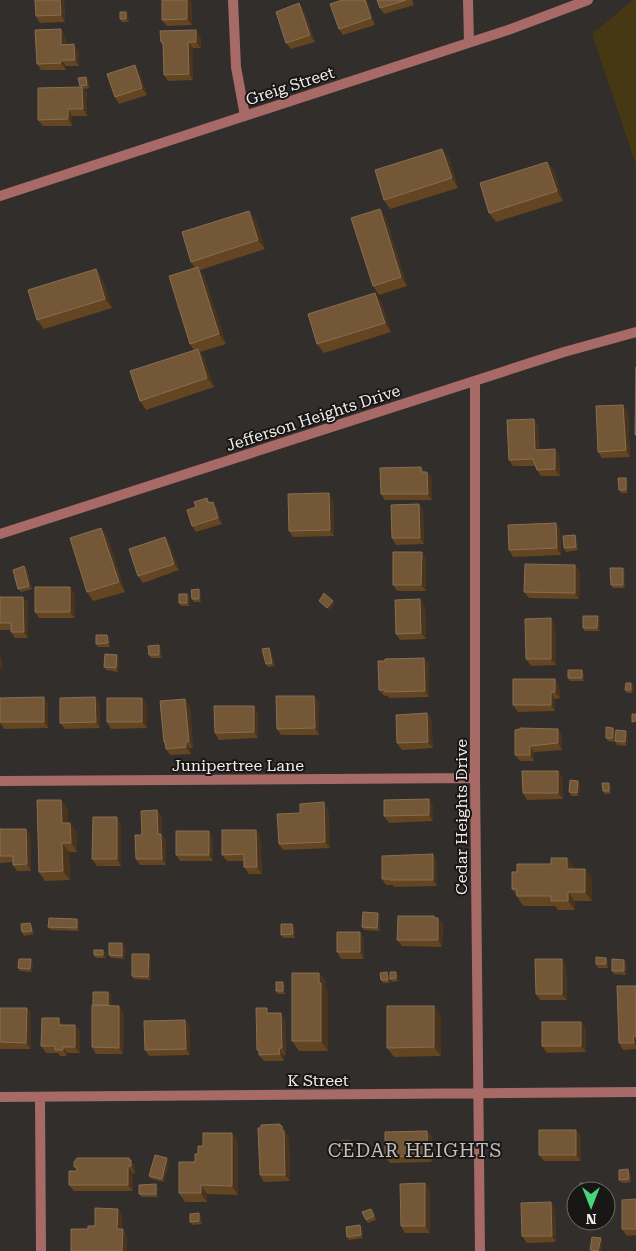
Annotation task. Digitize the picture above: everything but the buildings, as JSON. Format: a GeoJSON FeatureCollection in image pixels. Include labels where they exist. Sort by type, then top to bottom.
{"type":"FeatureCollection","features":[{"type":"Feature","properties":{"kind":"street"},"geometry":{"type":"LineString","coordinates":[[233,0],[236,66],[245,116]]}},
{"type":"Feature","properties":{"kind":"street"},"geometry":{"type":"LineString","coordinates":[[468,0],[469,42]]}},
{"type":"Feature","properties":{"kind":"street","name":"Greig Street"},"geometry":{"type":"LineString","coordinates":[[0,196],[508,30],[588,0]]}},
{"type":"Feature","properties":{"kind":"street","name":"Jefferson Heights Drive"},"geometry":{"type":"LineString","coordinates":[[0,534],[564,352],[636,332]]}},
{"type":"Feature","properties":{"kind":"street","name":"Cedar Heights Drive"},"geometry":{"type":"LineString","coordinates":[[475,382],[480,1251]]}},
{"type":"Feature","properties":{"kind":"street","name":"Junipertree Lane"},"geometry":{"type":"LineString","coordinates":[[0,781],[476,778]]}},
{"type":"Feature","properties":{"kind":"street","name":"K Street"},"geometry":{"type":"LineString","coordinates":[[0,1097],[636,1092]]}},
{"type":"Feature","properties":{"kind":"street"},"geometry":{"type":"LineString","coordinates":[[40,1097],[41,1251]]}},
{"type":"Feature","properties":{"kind":"shaded area"},"geometry":{"type":"Polygon","coordinates":[[[633,0],[636,0],[636,165],[592,34],[633,0]]]}},
{"type":"Feature","properties":{"kind":"district","name":"CEDAR HEIGHTS"},"geometry":{"type":"Point","coordinates":[415,1150]}}]}
